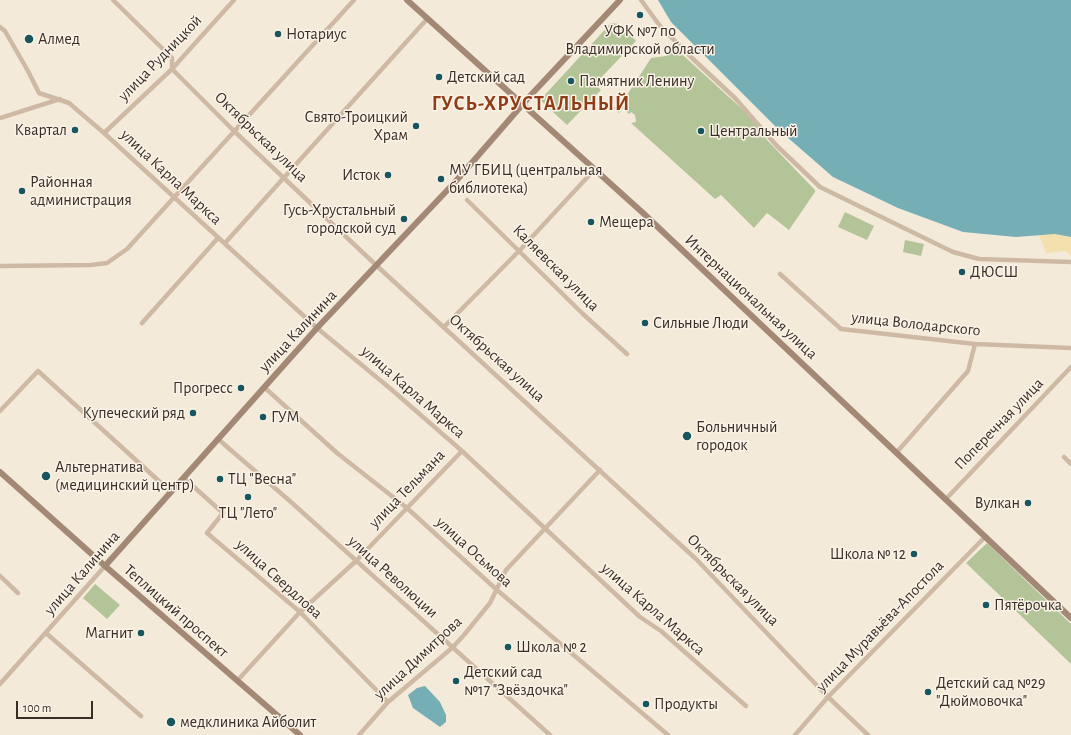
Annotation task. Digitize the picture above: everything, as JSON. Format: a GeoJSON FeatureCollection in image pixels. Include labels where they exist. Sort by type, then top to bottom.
{"type":"FeatureCollection","features":[{"type":"Feature","properties":{"kind":"main road","name":"Интернациональная улица"},"geometry":{"type":"LineString","coordinates":[[407,0],[643,213],[1071,618]]}},
{"type":"Feature","properties":{"kind":"main road","name":"улица Калинина"},"geometry":{"type":"LineString","coordinates":[[105,566],[317,328],[456,181],[523,105],[620,0]]}},
{"type":"Feature","properties":{"kind":"main road","name":"Теплицкий проспект"},"geometry":{"type":"LineString","coordinates":[[1,474],[300,735]]}},
{"type":"Feature","properties":{"kind":"street","name":"Октябрьская улица"},"geometry":{"type":"LineString","coordinates":[[113,0],[172,58],[172,69],[234,131],[377,266],[696,559],[828,697],[868,735]]}},
{"type":"Feature","properties":{"kind":"street","name":"улица Рудницкой"},"geometry":{"type":"LineString","coordinates":[[104,133],[172,69],[234,0]]}},
{"type":"Feature","properties":{"kind":"street"},"geometry":{"type":"LineString","coordinates":[[0,266],[91,265],[107,263],[127,249],[354,0]]}},
{"type":"Feature","properties":{"kind":"street"},"geometry":{"type":"LineString","coordinates":[[641,0],[660,26],[693,59],[736,98],[776,145],[820,187],[953,252],[979,259],[1071,262]]}},
{"type":"Feature","properties":{"kind":"street"},"geometry":{"type":"LineString","coordinates":[[225,243],[427,19]]}},
{"type":"Feature","properties":{"kind":"street","name":"улица Карла Маркса"},"geometry":{"type":"LineString","coordinates":[[0,27],[5,31],[40,93],[69,103],[104,133],[317,328],[392,390],[462,451],[640,617],[661,632],[746,706]]}},
{"type":"Feature","properties":{"kind":"street"},"geometry":{"type":"LineString","coordinates":[[0,118],[60,99]]}},
{"type":"Feature","properties":{"kind":"street"},"geometry":{"type":"LineString","coordinates":[[444,326],[520,250],[594,170]]}},
{"type":"Feature","properties":{"kind":"street","name":"Каляевская улица"},"geometry":{"type":"LineString","coordinates":[[467,200],[520,250],[583,314],[627,354]]}},
{"type":"Feature","properties":{"kind":"street"},"geometry":{"type":"LineString","coordinates":[[142,323],[218,238]]}},
{"type":"Feature","properties":{"kind":"street","name":"улица Володарского"},"geometry":{"type":"LineString","coordinates":[[780,274],[841,329],[975,344],[1071,348]]}},
{"type":"Feature","properties":{"kind":"street"},"geometry":{"type":"LineString","coordinates":[[897,452],[968,371],[975,344]]}},
{"type":"Feature","properties":{"kind":"street","name":"Поперечная улица"},"geometry":{"type":"LineString","coordinates":[[946,499],[1071,367]]}},
{"type":"Feature","properties":{"kind":"street"},"geometry":{"type":"LineString","coordinates":[[0,411],[38,371],[171,492]]}},
{"type":"Feature","properties":{"kind":"street","name":"улица Осьмова"},"geometry":{"type":"LineString","coordinates":[[264,388],[337,453],[406,508],[497,590],[668,735]]}},
{"type":"Feature","properties":{"kind":"street","name":"улица Революции"},"geometry":{"type":"LineString","coordinates":[[218,439],[550,735]]}},
{"type":"Feature","properties":{"kind":"street","name":"улица Тельмана"},"geometry":{"type":"LineString","coordinates":[[237,681],[300,612],[356,561],[462,451]]}},
{"type":"Feature","properties":{"kind":"street"},"geometry":{"type":"LineString","coordinates":[[1064,457],[1071,464]]}},
{"type":"Feature","properties":{"kind":"street","name":"улица Димитрова"},"geometry":{"type":"LineString","coordinates":[[359,735],[388,702],[452,648],[476,621],[497,590],[506,570],[600,470]]}},
{"type":"Feature","properties":{"kind":"street","name":"улица Свердлова"},"geometry":{"type":"LineString","coordinates":[[184,478],[223,514],[207,533],[300,612],[388,702]]}},
{"type":"Feature","properties":{"kind":"street","name":"улица Муравьёва-Апостола"},"geometry":{"type":"LineString","coordinates":[[795,735],[828,697],[985,537]]}},
{"type":"Feature","properties":{"kind":"street","name":"улица Калинина"},"geometry":{"type":"LineString","coordinates":[[0,684],[105,566]]}},
{"type":"Feature","properties":{"kind":"street"},"geometry":{"type":"LineString","coordinates":[[0,576],[18,592]]}},
{"type":"Feature","properties":{"kind":"street"},"geometry":{"type":"LineString","coordinates":[[46,633],[141,716]]}},
{"type":"Feature","properties":{"kind":"green space"},"geometry":{"type":"Polygon","coordinates":[[[611,23],[620,24],[636,41],[595,84],[601,90],[567,125],[540,100],[611,23]]]}},
{"type":"Feature","properties":{"kind":"green space","name":"Центральный"},"geometry":{"type":"Polygon","coordinates":[[[674,47],[753,119],[767,140],[815,190],[789,230],[767,213],[754,228],[721,195],[715,199],[631,123],[636,122],[635,115],[631,112],[629,114],[623,108],[619,113],[614,108],[627,95],[651,58],[666,56],[674,47]]]}},
{"type":"Feature","properties":{"kind":"green space"},"geometry":{"type":"Polygon","coordinates":[[[845,212],[874,226],[867,240],[838,227],[845,212]]]}},
{"type":"Feature","properties":{"kind":"green space"},"geometry":{"type":"Polygon","coordinates":[[[905,240],[924,244],[921,256],[903,252],[905,240]]]}},
{"type":"Feature","properties":{"kind":"green space"},"geometry":{"type":"Polygon","coordinates":[[[987,543],[1071,624],[1071,664],[966,563],[987,543]]]}},
{"type":"Feature","properties":{"kind":"green space"},"geometry":{"type":"Polygon","coordinates":[[[95,584],[120,605],[107,619],[83,598],[95,584]]]}},
{"type":"Feature","properties":{"kind":"sand"},"geometry":{"type":"Polygon","coordinates":[[[1055,234],[1071,237],[1071,256],[1066,251],[1046,253],[1039,235],[1055,234]]]}},
{"type":"Feature","properties":{"kind":"water"},"geometry":{"type":"Polygon","coordinates":[[[658,0],[1071,0],[1071,237],[1055,234],[1016,237],[963,232],[898,208],[833,177],[779,130],[671,22],[658,0]]]}},
{"type":"Feature","properties":{"kind":"water"},"geometry":{"type":"Polygon","coordinates":[[[425,686],[440,702],[446,715],[446,722],[440,727],[413,708],[408,695],[417,688],[425,686]]]}},
{"type":"Feature","properties":{"kind":"place","name":"УФК №7 по Владимирской области"},"geometry":{"type":"Point","coordinates":[640,15]}},
{"type":"Feature","properties":{"kind":"place","name":"Нотариус"},"geometry":{"type":"Point","coordinates":[278,34]}},
{"type":"Feature","properties":{"kind":"place","name":"Алмед"},"geometry":{"type":"Point","coordinates":[29,39]}},
{"type":"Feature","properties":{"kind":"place","name":"Детский сад"},"geometry":{"type":"Point","coordinates":[439,77]}},
{"type":"Feature","properties":{"kind":"place","name":"Памятник Ленину"},"geometry":{"type":"Point","coordinates":[571,81]}},
{"type":"Feature","properties":{"kind":"place","name":"Свято-Троицкий Храм"},"geometry":{"type":"Point","coordinates":[416,126]}},
{"type":"Feature","properties":{"kind":"place","name":"Квартал"},"geometry":{"type":"Point","coordinates":[75,130]}},
{"type":"Feature","properties":{"kind":"place","name":"Центральный"},"geometry":{"type":"Point","coordinates":[701,131]}},
{"type":"Feature","properties":{"kind":"place","name":"Исток"},"geometry":{"type":"Point","coordinates":[388,175]}},
{"type":"Feature","properties":{"kind":"place","name":"МУ ГБИЦ (центральная библиотека)"},"geometry":{"type":"Point","coordinates":[441,179]}},
{"type":"Feature","properties":{"kind":"place","name":"Районная администрация"},"geometry":{"type":"Point","coordinates":[22,191]}},
{"type":"Feature","properties":{"kind":"place","name":"Гусь-Хрустальный городской суд"},"geometry":{"type":"Point","coordinates":[404,219]}},
{"type":"Feature","properties":{"kind":"place","name":"Мещера"},"geometry":{"type":"Point","coordinates":[591,222]}},
{"type":"Feature","properties":{"kind":"place","name":"ДЮСШ"},"geometry":{"type":"Point","coordinates":[962,272]}},
{"type":"Feature","properties":{"kind":"place","name":"Сильные Люди"},"geometry":{"type":"Point","coordinates":[645,323]}},
{"type":"Feature","properties":{"kind":"place","name":"Прогресс"},"geometry":{"type":"Point","coordinates":[241,388]}},
{"type":"Feature","properties":{"kind":"place","name":"Купеческий ряд"},"geometry":{"type":"Point","coordinates":[193,413]}},
{"type":"Feature","properties":{"kind":"place","name":"ГУМ"},"geometry":{"type":"Point","coordinates":[263,417]}},
{"type":"Feature","properties":{"kind":"place","name":"Больничный городок"},"geometry":{"type":"Point","coordinates":[687,436]}},
{"type":"Feature","properties":{"kind":"place","name":"Альтернатива (медицинский центр)"},"geometry":{"type":"Point","coordinates":[46,476]}},
{"type":"Feature","properties":{"kind":"place","name":"ТЦ \"Весна\""},"geometry":{"type":"Point","coordinates":[220,479]}},
{"type":"Feature","properties":{"kind":"place","name":"ТЦ \"Лето\""},"geometry":{"type":"Point","coordinates":[248,497]}},
{"type":"Feature","properties":{"kind":"place","name":"Вулкан"},"geometry":{"type":"Point","coordinates":[1028,503]}},
{"type":"Feature","properties":{"kind":"place","name":"Школа № 12"},"geometry":{"type":"Point","coordinates":[914,554]}},
{"type":"Feature","properties":{"kind":"place","name":"Пятёрочка"},"geometry":{"type":"Point","coordinates":[986,605]}},
{"type":"Feature","properties":{"kind":"place","name":"Магнит"},"geometry":{"type":"Point","coordinates":[141,633]}},
{"type":"Feature","properties":{"kind":"place","name":"Школа № 2"},"geometry":{"type":"Point","coordinates":[508,647]}},
{"type":"Feature","properties":{"kind":"place","name":"Детский сад №17 \"Звёздочка\""},"geometry":{"type":"Point","coordinates":[456,681]}},
{"type":"Feature","properties":{"kind":"place","name":"Детский сад №29 \"Дюймовочка\""},"geometry":{"type":"Point","coordinates":[928,692]}},
{"type":"Feature","properties":{"kind":"place","name":"Продукты"},"geometry":{"type":"Point","coordinates":[646,704]}},
{"type":"Feature","properties":{"kind":"place","name":"медклиника Айболит"},"geometry":{"type":"Point","coordinates":[171,722]}},
{"type":"Feature","properties":{"kind":"district","name":"ГУСЬ-ХРУСТАЛЬНЫЙ"},"geometry":{"type":"Point","coordinates":[531,104]}}]}
